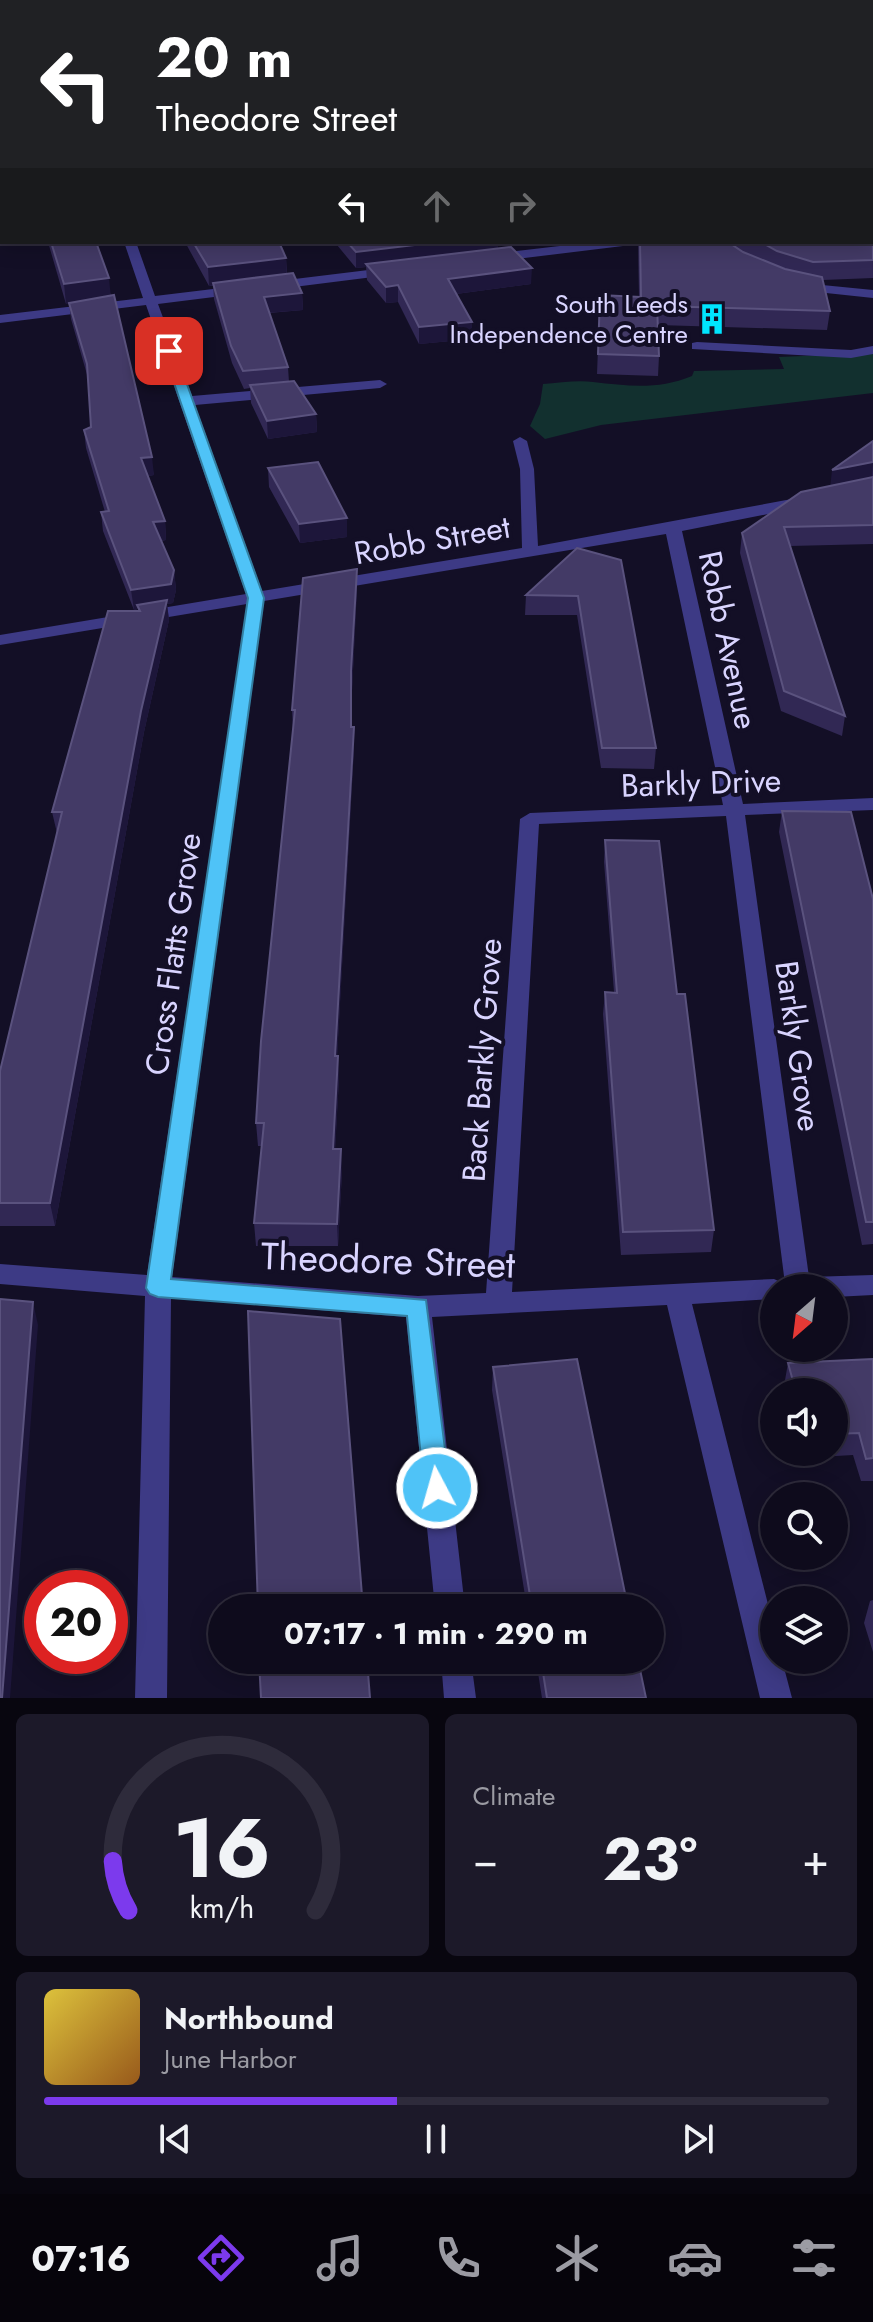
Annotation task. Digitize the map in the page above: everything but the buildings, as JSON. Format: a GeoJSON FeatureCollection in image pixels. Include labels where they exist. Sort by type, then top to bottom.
{"type":"FeatureCollection","features":[{"type":"Feature","properties":{"kind":"street","name":"Cross Flatts Grove"},"geometry":{"type":"LineString","coordinates":[[131,244],[256,598],[158,1288],[151,1698]]}},
{"type":"Feature","properties":{"kind":"street"},"geometry":{"type":"LineString","coordinates":[[484,259],[606,244]]}},
{"type":"Feature","properties":{"kind":"street"},"geometry":{"type":"LineString","coordinates":[[262,287],[404,269]]}},
{"type":"Feature","properties":{"kind":"street"},"geometry":{"type":"LineString","coordinates":[[783,282],[832,292],[873,294]]}},
{"type":"Feature","properties":{"kind":"street"},"geometry":{"type":"LineString","coordinates":[[0,319],[246,289]]}},
{"type":"Feature","properties":{"kind":"street"},"geometry":{"type":"LineString","coordinates":[[697,346],[842,354],[873,350]]}},
{"type":"Feature","properties":{"kind":"street"},"geometry":{"type":"LineString","coordinates":[[187,401],[380,384]]}},
{"type":"Feature","properties":{"kind":"street"},"geometry":{"type":"LineString","coordinates":[[520,441],[527,469],[530,552]]}},
{"type":"Feature","properties":{"kind":"street","name":"Robb Street"},"geometry":{"type":"LineString","coordinates":[[0,640],[673,528],[827,497]]}},
{"type":"Feature","properties":{"kind":"street","name":"Robb Avenue"},"geometry":{"type":"LineString","coordinates":[[673,528],[735,813]]}},
{"type":"Feature","properties":{"kind":"street","name":"Barkly Drive"},"geometry":{"type":"LineString","coordinates":[[530,819],[735,813],[873,804]]}},
{"type":"Feature","properties":{"kind":"street","name":"Barkly Grove"},"geometry":{"type":"LineString","coordinates":[[735,813],[798,1274]]}},
{"type":"Feature","properties":{"kind":"street","name":"Back Barkly Grove"},"geometry":{"type":"LineString","coordinates":[[498,1305],[530,819]]}},
{"type":"Feature","properties":{"kind":"street","name":"Theodore Street"},"geometry":{"type":"LineString","coordinates":[[0,1274],[418,1307],[760,1290]]}},
{"type":"Feature","properties":{"kind":"street"},"geometry":{"type":"LineString","coordinates":[[848,1286],[873,1285]]}},
{"type":"Feature","properties":{"kind":"street"},"geometry":{"type":"LineString","coordinates":[[677,1294],[776,1698]]}},
{"type":"Feature","properties":{"kind":"street"},"geometry":{"type":"LineString","coordinates":[[418,1307],[449,1594]]}},
{"type":"Feature","properties":{"kind":"street"},"geometry":{"type":"LineString","coordinates":[[457,1674],[460,1698]]}},
{"type":"Feature","properties":{"kind":"green space"},"geometry":{"type":"Polygon","coordinates":[[[873,353],[873,393],[601,425],[545,439],[530,426],[540,404],[543,384],[581,381],[655,385],[692,376],[694,371],[784,369],[779,357],[873,353]]]}},
{"type":"Feature","properties":{"kind":"place","name":"South Leeds Independence Centre"},"geometry":{"type":"Point","coordinates":[712,319]}},
{"type":"Feature","properties":{"kind":"route"},"geometry":{"type":"LineString","coordinates":[[169,351],[256,598],[158,1288],[418,1307],[437,1488]]}}]}
